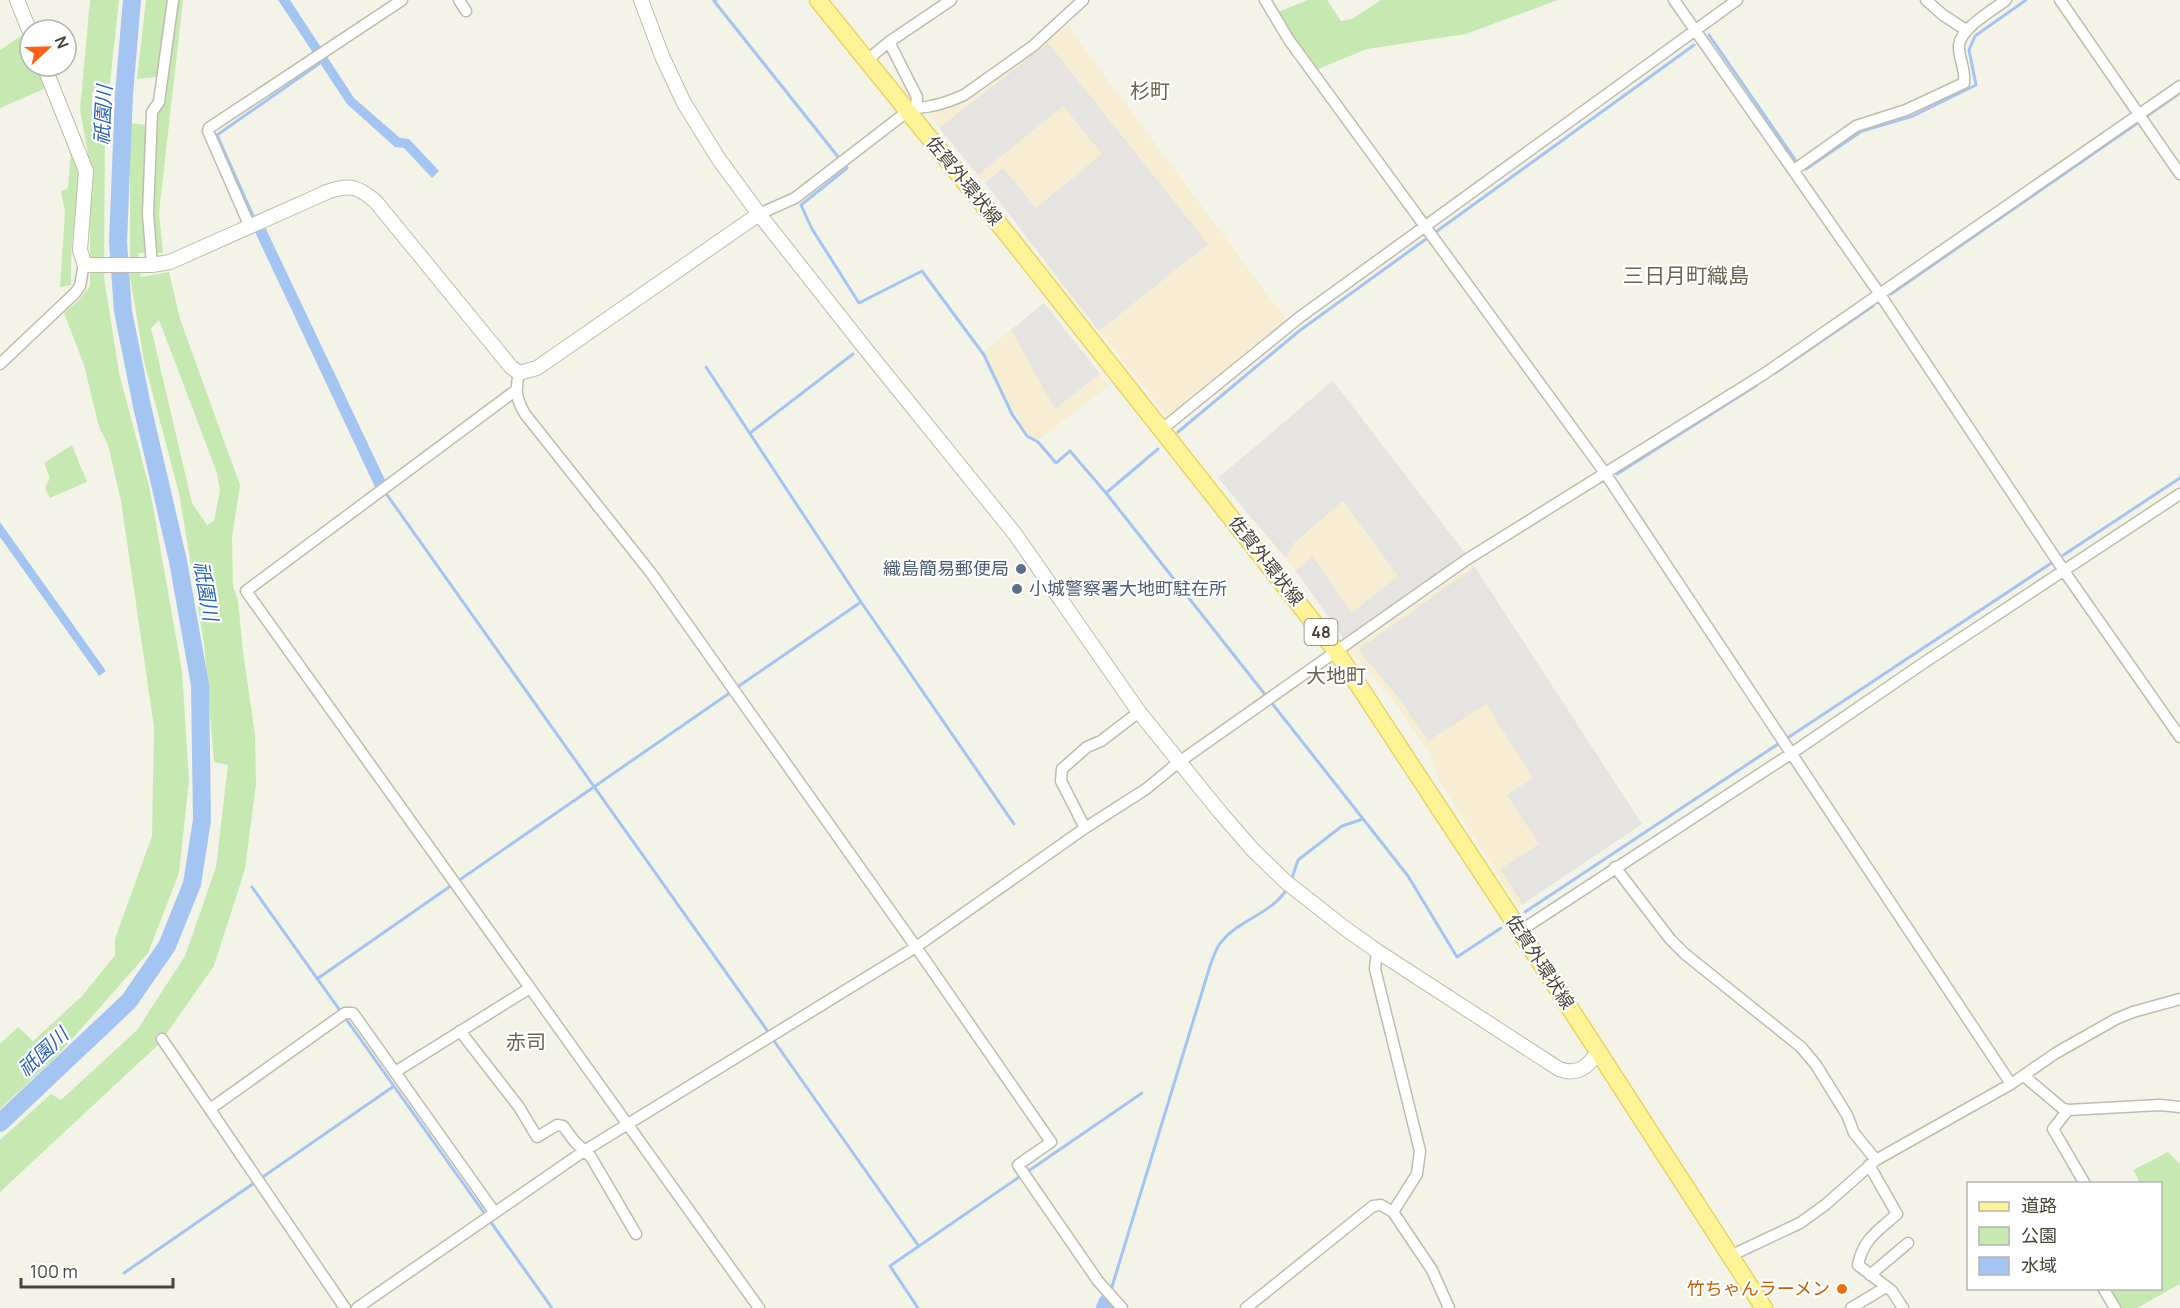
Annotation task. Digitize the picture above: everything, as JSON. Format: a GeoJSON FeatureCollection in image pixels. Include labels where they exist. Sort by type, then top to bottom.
{"type":"FeatureCollection","features":[{"type":"Feature","properties":{"kind":"main road","name":"佐賀外環状線"},"geometry":{"type":"LineString","coordinates":[[818,0],[867,60],[912,109],[1336,651],[1520,931],[1761,1307]]}},
{"type":"Feature","properties":{"kind":"street"},"geometry":{"type":"LineString","coordinates":[[17,0],[24,18]]}},
{"type":"Feature","properties":{"kind":"street"},"geometry":{"type":"LineString","coordinates":[[152,265],[148,214],[152,112],[159,102],[173,0]]}},
{"type":"Feature","properties":{"kind":"street"},"geometry":{"type":"LineString","coordinates":[[250,227],[208,132],[209,128],[402,0]]}},
{"type":"Feature","properties":{"kind":"street"},"geometry":{"type":"LineString","coordinates":[[459,0],[466,12]]}},
{"type":"Feature","properties":{"kind":"street"},"geometry":{"type":"LineString","coordinates":[[641,0],[662,56],[684,104],[718,158],[759,214],[1015,534],[1139,712],[1252,849],[1289,885],[1377,951],[1559,1069],[1568,1073],[1578,1072],[1591,1063],[1598,1052]]}},
{"type":"Feature","properties":{"kind":"street"},"geometry":{"type":"LineString","coordinates":[[867,60],[889,42],[951,0]]}},
{"type":"Feature","properties":{"kind":"street"},"geometry":{"type":"LineString","coordinates":[[519,373],[537,368],[759,214],[795,198],[912,109],[928,107],[964,95],[1033,46],[1083,0]]}},
{"type":"Feature","properties":{"kind":"street"},"geometry":{"type":"LineString","coordinates":[[1265,0],[1289,40],[1605,473],[2012,1084]]}},
{"type":"Feature","properties":{"kind":"street"},"geometry":{"type":"LineString","coordinates":[[1674,0],[1879,293],[2064,571],[2180,737]]}},
{"type":"Feature","properties":{"kind":"street"},"geometry":{"type":"LineString","coordinates":[[1161,430],[1300,317],[1737,0]]}},
{"type":"Feature","properties":{"kind":"street"},"geometry":{"type":"LineString","coordinates":[[1926,0],[1966,30]]}},
{"type":"Feature","properties":{"kind":"street"},"geometry":{"type":"LineString","coordinates":[[1794,170],[1856,126],[1906,110],[1964,83],[1959,45],[1966,30],[2006,0]]}},
{"type":"Feature","properties":{"kind":"street"},"geometry":{"type":"LineString","coordinates":[[2060,0],[2180,174]]}},
{"type":"Feature","properties":{"kind":"street"},"geometry":{"type":"LineString","coordinates":[[889,42],[917,97],[912,109]]}},
{"type":"Feature","properties":{"kind":"street"},"geometry":{"type":"LineString","coordinates":[[1,361],[75,293],[80,286],[86,264],[80,250],[86,171],[49,78]]}},
{"type":"Feature","properties":{"kind":"street"},"geometry":{"type":"LineString","coordinates":[[357,1308],[585,1151],[916,947],[1085,828],[1146,789],[1179,762],[1466,560],[1764,374],[2180,86]]}},
{"type":"Feature","properties":{"kind":"street"},"geometry":{"type":"LineString","coordinates":[[86,264],[152,265],[170,262],[340,187],[351,187],[364,191],[376,202],[511,367],[519,373]]}},
{"type":"Feature","properties":{"kind":"street"},"geometry":{"type":"LineString","coordinates":[[519,373],[515,391],[518,403],[525,414],[651,573],[1051,1142],[1018,1165],[1098,1281],[1122,1308]]}},
{"type":"Feature","properties":{"kind":"street"},"geometry":{"type":"LineString","coordinates":[[515,391],[246,591],[759,1308]]}},
{"type":"Feature","properties":{"kind":"street"},"geometry":{"type":"LineString","coordinates":[[1520,931],[2180,494]]}},
{"type":"Feature","properties":{"kind":"street"},"geometry":{"type":"LineString","coordinates":[[1085,828],[1061,781],[1062,769],[1088,747],[1101,741],[1139,712]]}},
{"type":"Feature","properties":{"kind":"street"},"geometry":{"type":"LineString","coordinates":[[1616,867],[1670,939],[1801,1047],[1816,1065],[1873,1162],[1897,1214],[1870,1239],[1861,1251],[1858,1265],[1892,1291],[1903,1308]]}},
{"type":"Feature","properties":{"kind":"street"},"geometry":{"type":"LineString","coordinates":[[1377,951],[1375,969],[1420,1151],[1417,1174],[1393,1212]]}},
{"type":"Feature","properties":{"kind":"street"},"geometry":{"type":"LineString","coordinates":[[395,1072],[530,988]]}},
{"type":"Feature","properties":{"kind":"street"},"geometry":{"type":"LineString","coordinates":[[1730,1256],[1800,1223],[1825,1205],[1873,1162],[2012,1084],[2056,1053],[2116,1019],[2180,999]]}},
{"type":"Feature","properties":{"kind":"street"},"geometry":{"type":"LineString","coordinates":[[210,1109],[342,1016],[353,1013],[395,1072],[490,1216]]}},
{"type":"Feature","properties":{"kind":"street"},"geometry":{"type":"LineString","coordinates":[[460,1031],[519,1107],[537,1137],[557,1125],[563,1126],[591,1156],[636,1234]]}},
{"type":"Feature","properties":{"kind":"street"},"geometry":{"type":"LineString","coordinates":[[162,1039],[345,1308]]}},
{"type":"Feature","properties":{"kind":"street"},"geometry":{"type":"LineString","coordinates":[[2024,1076],[2062,1108],[2068,1110],[2160,1105],[2180,1107]]}},
{"type":"Feature","properties":{"kind":"street"},"geometry":{"type":"LineString","coordinates":[[2068,1110],[2053,1129],[2084,1182]]}},
{"type":"Feature","properties":{"kind":"street"},"geometry":{"type":"LineString","coordinates":[[1246,1308],[1373,1206],[1381,1205],[1393,1212],[1432,1270],[1449,1308]]}},
{"type":"Feature","properties":{"kind":"street"},"geometry":{"type":"LineString","coordinates":[[1870,1275],[1908,1243]]}},
{"type":"Feature","properties":{"kind":"street"},"geometry":{"type":"LineString","coordinates":[[1851,1308],[1886,1287]]}},
{"type":"Feature","properties":{"kind":"street"},"geometry":{"type":"LineString","coordinates":[[2104,1290],[2115,1308]]}},
{"type":"Feature","properties":{"kind":"shaded area"},"geometry":{"type":"Polygon","coordinates":[[[1068,26],[1288,322],[1169,418],[1050,269],[1008,211],[928,114],[966,104],[1068,26]]]}},
{"type":"Feature","properties":{"kind":"shaded area"},"geometry":{"type":"Polygon","coordinates":[[[1048,43],[1208,244],[1099,331],[985,183],[1003,168],[1036,208],[1102,154],[1063,106],[978,175],[939,128],[1048,43]]]}},
{"type":"Feature","properties":{"kind":"shaded area"},"geometry":{"type":"Polygon","coordinates":[[[1044,303],[1109,386],[1038,440],[1028,435],[983,352],[1044,303]]]}},
{"type":"Feature","properties":{"kind":"shaded area"},"geometry":{"type":"Polygon","coordinates":[[[1044,303],[1100,374],[1055,409],[1011,330],[1044,303]]]}},
{"type":"Feature","properties":{"kind":"shaded area"},"geometry":{"type":"Polygon","coordinates":[[[1333,380],[1465,553],[1344,639],[1296,571],[1218,478],[1333,380]]]}},
{"type":"Feature","properties":{"kind":"shaded area"},"geometry":{"type":"Polygon","coordinates":[[[1333,381],[1465,553],[1344,639],[1296,571],[1312,556],[1352,613],[1398,576],[1343,501],[1295,542],[1286,558],[1218,478],[1333,381]]]}},
{"type":"Feature","properties":{"kind":"shaded area"},"geometry":{"type":"Polygon","coordinates":[[[1473,565],[1642,824],[1518,907],[1440,782],[1429,753],[1390,696],[1351,651],[1473,565]]]}},
{"type":"Feature","properties":{"kind":"shaded area"},"geometry":{"type":"Polygon","coordinates":[[[1475,567],[1642,824],[1523,904],[1500,869],[1539,844],[1507,795],[1533,778],[1486,704],[1428,741],[1395,693],[1358,650],[1475,567]]]}},
{"type":"Feature","properties":{"kind":"green space"},"geometry":{"type":"Polygon","coordinates":[[[90,0],[119,0],[109,92],[92,92],[92,120],[105,123],[104,277],[119,373],[150,490],[182,671],[189,780],[179,873],[148,953],[57,1056],[0,1109],[0,1044],[18,1027],[33,1041],[83,995],[115,955],[115,939],[152,836],[154,727],[121,501],[108,445],[99,427],[84,365],[64,313],[90,286],[90,165],[80,110],[90,0]]]}},
{"type":"Feature","properties":{"kind":"green space"},"geometry":{"type":"Polygon","coordinates":[[[146,0],[183,0],[159,213],[163,253],[138,253],[141,277],[169,272],[180,319],[240,485],[232,537],[233,586],[238,600],[255,735],[256,784],[245,869],[214,966],[159,1044],[0,1192],[0,1140],[51,1094],[61,1100],[137,1030],[185,956],[216,867],[228,765],[214,762],[204,644],[179,493],[144,361],[130,277],[130,123],[154,126],[166,76],[137,79],[146,0]],[[159,320],[151,328],[192,503],[207,525],[214,521],[220,491],[217,473],[159,320]]]}},
{"type":"Feature","properties":{"kind":"green space"},"geometry":{"type":"Polygon","coordinates":[[[1308,0],[1327,0],[1341,21],[1352,19],[1381,0],[1558,0],[1466,34],[1367,49],[1318,69],[1278,12],[1308,0]]]}},
{"type":"Feature","properties":{"kind":"green space"},"geometry":{"type":"Polygon","coordinates":[[[18,38],[18,78],[42,78],[46,88],[0,108],[0,50],[18,38]]]}},
{"type":"Feature","properties":{"kind":"green space"},"geometry":{"type":"Polygon","coordinates":[[[71,151],[78,175],[79,197],[72,243],[71,285],[60,287],[65,212],[61,191],[68,188],[71,151]]]}},
{"type":"Feature","properties":{"kind":"green space"},"geometry":{"type":"Polygon","coordinates":[[[72,445],[87,482],[50,498],[45,488],[50,478],[44,463],[72,445]]]}},
{"type":"Feature","properties":{"kind":"green space"},"geometry":{"type":"Polygon","coordinates":[[[2168,1152],[2180,1164],[2180,1284],[2137,1308],[2119,1308],[2109,1290],[2162,1290],[2162,1182],[2139,1182],[2133,1170],[2168,1152]]]}},
{"type":"Feature","properties":{"kind":"water"},"geometry":{"type":"Polygon","coordinates":[[[278,0],[290,0],[354,98],[400,138],[409,139],[439,171],[432,178],[404,148],[395,147],[347,104],[278,0]]]}},
{"type":"Feature","properties":{"kind":"water"},"geometry":{"type":"Polygon","coordinates":[[[265,227],[386,482],[375,487],[255,232],[265,227]]]}},
{"type":"Feature","properties":{"kind":"water"},"geometry":{"type":"Polygon","coordinates":[[[0,522],[106,671],[99,676],[0,537],[0,522]]]}},
{"type":"Feature","properties":{"kind":"waterway","name":"祇園川"},"geometry":{"type":"LineString","coordinates":[[0,1123],[129,1001],[167,946],[192,884],[202,820],[200,685],[178,561],[142,406],[123,311],[118,242],[124,94],[132,0]]}},
{"type":"Feature","properties":{"kind":"waterway"},"geometry":{"type":"LineString","coordinates":[[716,0],[714,1],[847,168],[801,205],[812,229],[859,303],[922,271],[984,355],[1012,414],[1027,436],[1038,442],[1056,463],[1070,451],[1106,493],[1267,697]]}},
{"type":"Feature","properties":{"kind":"waterway"},"geometry":{"type":"LineString","coordinates":[[1806,169],[1862,131],[1913,116],[1976,85],[1969,50],[1975,36],[2026,0]]}},
{"type":"Feature","properties":{"kind":"waterway"},"geometry":{"type":"LineString","coordinates":[[1709,35],[1796,161]]}},
{"type":"Feature","properties":{"kind":"waterway"},"geometry":{"type":"LineString","coordinates":[[1178,432],[1299,331],[1694,45]]}},
{"type":"Feature","properties":{"kind":"waterway"},"geometry":{"type":"LineString","coordinates":[[254,218],[217,135],[320,63]]}},
{"type":"Feature","properties":{"kind":"waterway"},"geometry":{"type":"LineString","coordinates":[[2147,116],[2177,95]]}},
{"type":"Feature","properties":{"kind":"waterway"},"geometry":{"type":"LineString","coordinates":[[1891,294],[2136,124]]}},
{"type":"Feature","properties":{"kind":"waterway"},"geometry":{"type":"LineString","coordinates":[[1775,373],[1873,306]]}},
{"type":"Feature","properties":{"kind":"waterway"},"geometry":{"type":"LineString","coordinates":[[750,433],[853,354]]}},
{"type":"Feature","properties":{"kind":"waterway"},"geometry":{"type":"LineString","coordinates":[[706,367],[861,602],[1014,824]]}},
{"type":"Feature","properties":{"kind":"waterway"},"geometry":{"type":"LineString","coordinates":[[1617,474],[1757,385]]}},
{"type":"Feature","properties":{"kind":"waterway"},"geometry":{"type":"LineString","coordinates":[[1106,493],[1158,449]]}},
{"type":"Feature","properties":{"kind":"waterway"},"geometry":{"type":"LineString","coordinates":[[2059,558],[2180,478]]}},
{"type":"Feature","properties":{"kind":"waterway"},"geometry":{"type":"LineString","coordinates":[[380,485],[769,1033]]}},
{"type":"Feature","properties":{"kind":"waterway"},"geometry":{"type":"LineString","coordinates":[[1786,739],[2053,562]]}},
{"type":"Feature","properties":{"kind":"waterway"},"geometry":{"type":"LineString","coordinates":[[736,688],[861,602]]}},
{"type":"Feature","properties":{"kind":"waterway"},"geometry":{"type":"LineString","coordinates":[[458,881],[731,692]]}},
{"type":"Feature","properties":{"kind":"waterway"},"geometry":{"type":"LineString","coordinates":[[1271,702],[1408,876],[1457,957],[1501,928]]}},
{"type":"Feature","properties":{"kind":"waterway"},"geometry":{"type":"LineString","coordinates":[[1525,912],[1781,742]]}},
{"type":"Feature","properties":{"kind":"waterway"},"geometry":{"type":"LineString","coordinates":[[1291,881],[1298,860],[1342,826],[1363,819]]}},
{"type":"Feature","properties":{"kind":"waterway"},"geometry":{"type":"LineString","coordinates":[[317,979],[452,885]]}},
{"type":"Feature","properties":{"kind":"waterway"},"geometry":{"type":"LineString","coordinates":[[252,887],[552,1308]]}},
{"type":"Feature","properties":{"kind":"waterway"},"geometry":{"type":"LineString","coordinates":[[1111,1290],[1215,953],[1229,933],[1266,910],[1282,896],[1288,887]]}},
{"type":"Feature","properties":{"kind":"waterway"},"geometry":{"type":"LineString","coordinates":[[774,1041],[918,1245]]}},
{"type":"Feature","properties":{"kind":"waterway"},"geometry":{"type":"LineString","coordinates":[[124,1273],[394,1086]]}},
{"type":"Feature","properties":{"kind":"waterway"},"geometry":{"type":"LineString","coordinates":[[1027,1172],[1142,1093]]}},
{"type":"Feature","properties":{"kind":"waterway"},"geometry":{"type":"LineString","coordinates":[[918,1308],[890,1266],[1022,1175]]}},
{"type":"Feature","properties":{"kind":"waterway"},"geometry":{"type":"LineString","coordinates":[[1105,1308],[1107,1303]]}},
{"type":"Feature","properties":{"kind":"place","name":"織島簡易郵便局"},"geometry":{"type":"Point","coordinates":[1021,569]}},
{"type":"Feature","properties":{"kind":"place","name":"小城警察署大地町駐在所"},"geometry":{"type":"Point","coordinates":[1017,589]}},
{"type":"Feature","properties":{"kind":"place","name":"竹ちゃんラーメン"},"geometry":{"type":"Point","coordinates":[1842,1289]}},
{"type":"Feature","properties":{"kind":"district","name":"杉町"},"geometry":{"type":"Point","coordinates":[1150,91]}},
{"type":"Feature","properties":{"kind":"district","name":"三日月町織島"},"geometry":{"type":"Point","coordinates":[1686,276]}},
{"type":"Feature","properties":{"kind":"district","name":"大地町"},"geometry":{"type":"Point","coordinates":[1336,676]}},
{"type":"Feature","properties":{"kind":"district","name":"赤司"},"geometry":{"type":"Point","coordinates":[526,1042]}}]}
